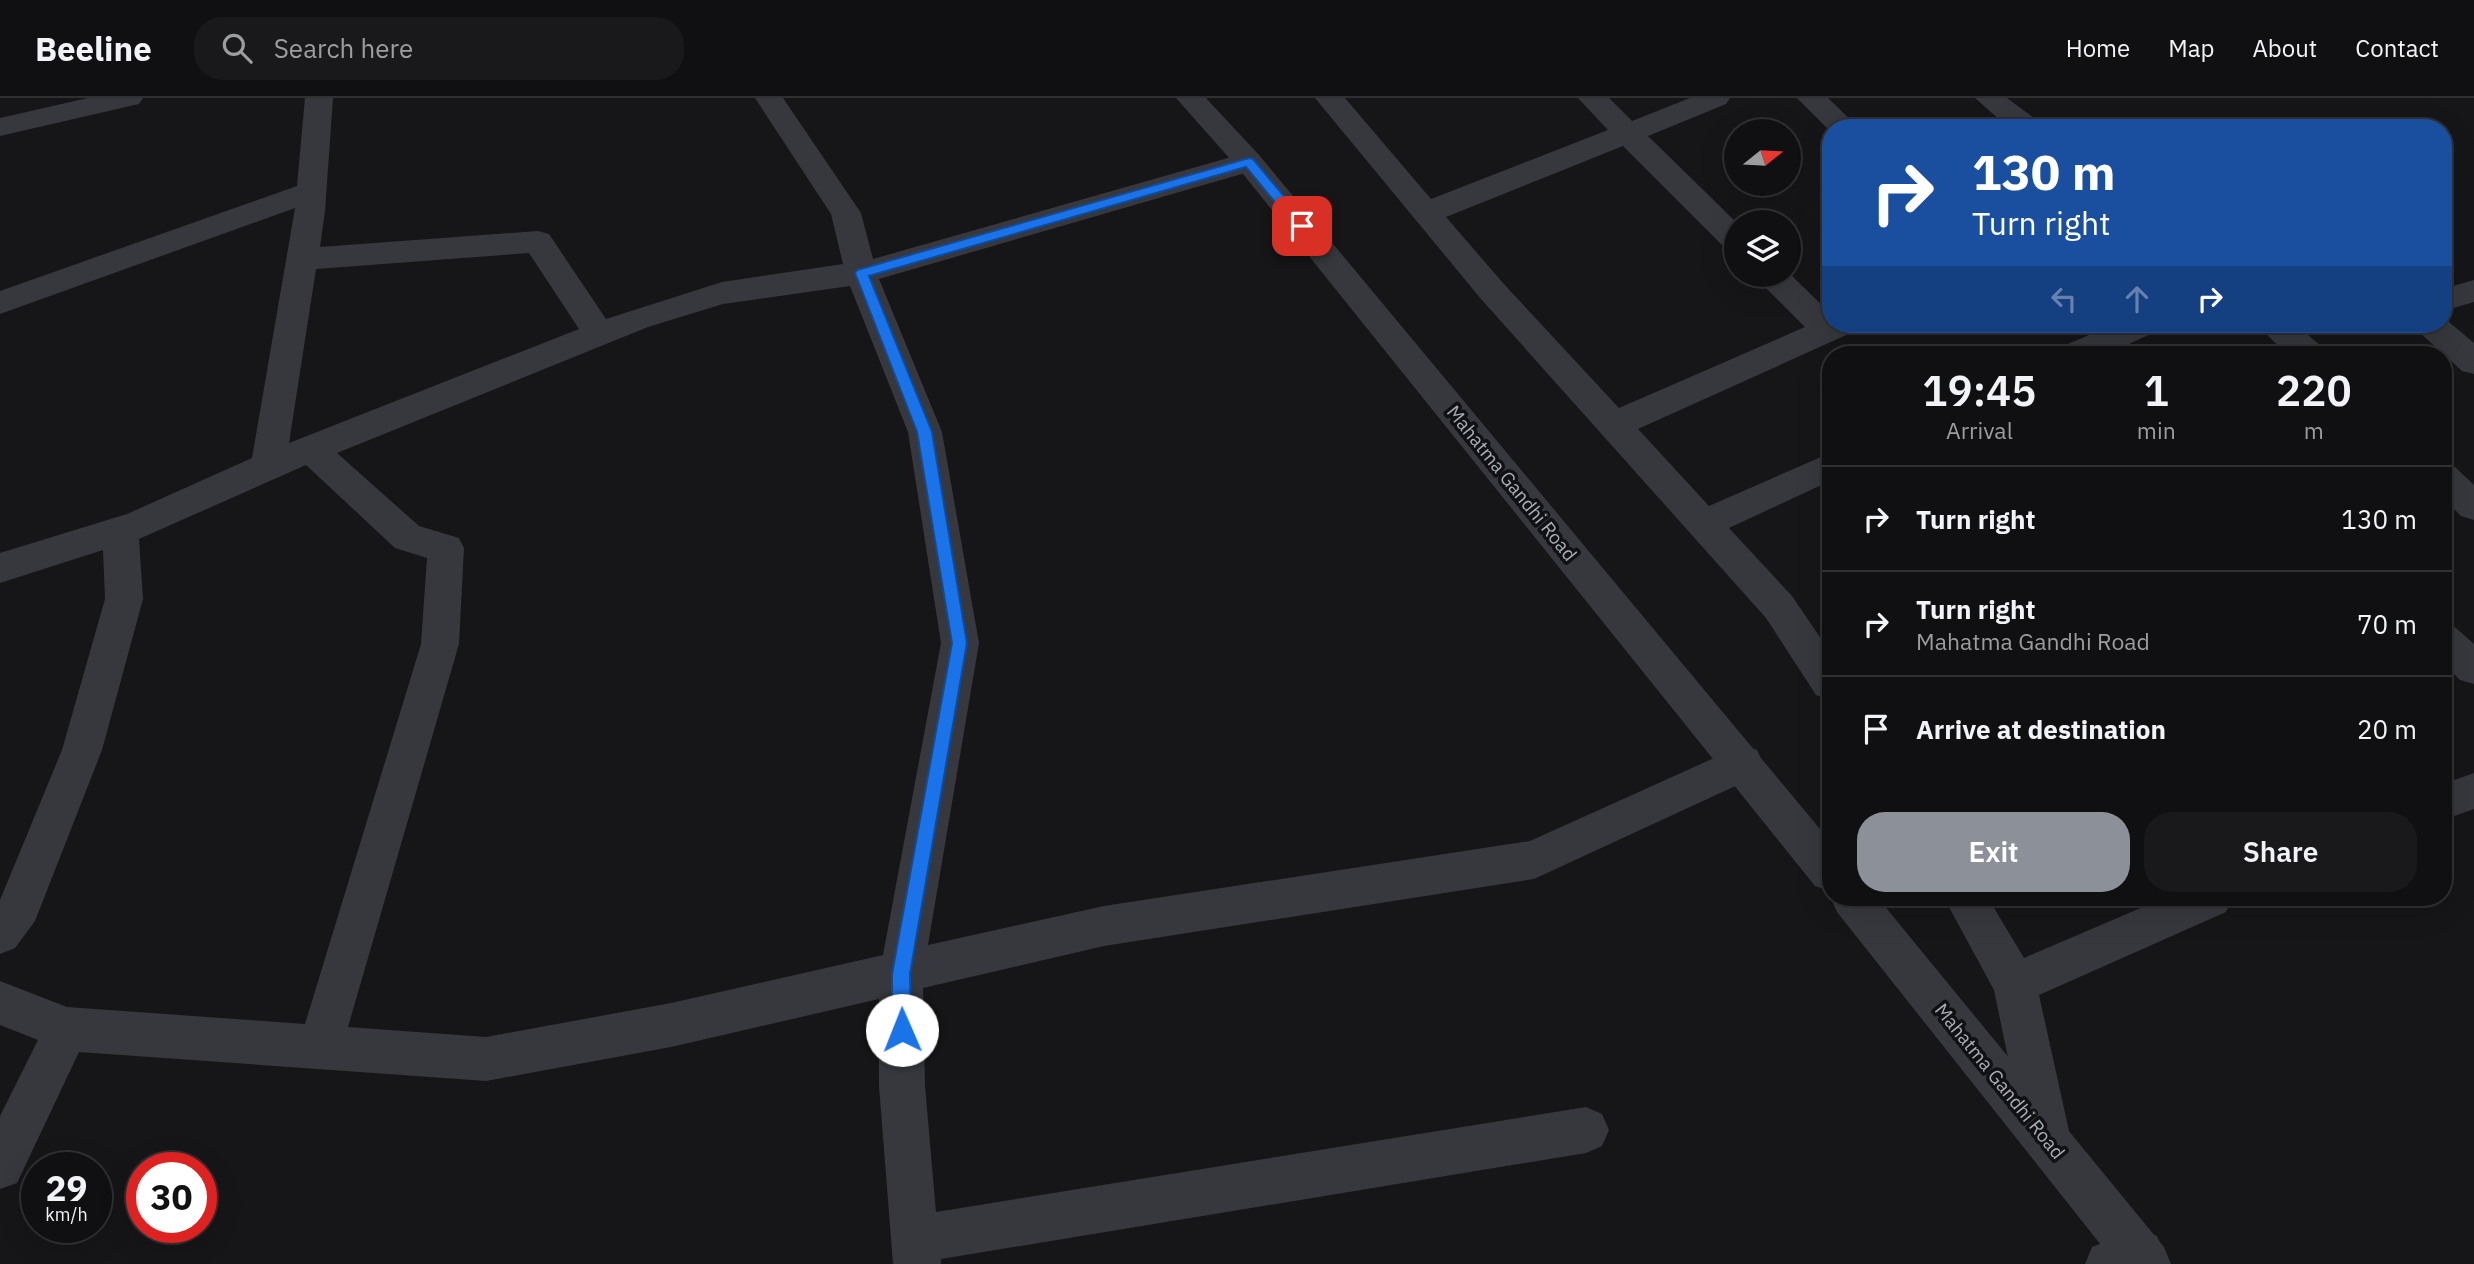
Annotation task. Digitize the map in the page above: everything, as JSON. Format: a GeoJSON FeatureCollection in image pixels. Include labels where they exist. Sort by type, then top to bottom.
{"type":"FeatureCollection","features":[{"type":"Feature","properties":{"kind":"street"},"geometry":{"type":"LineString","coordinates":[[0,127],[129,98]]}},
{"type":"Feature","properties":{"kind":"street"},"geometry":{"type":"LineString","coordinates":[[268,466],[302,259],[319,98]]}},
{"type":"Feature","properties":{"kind":"street"},"geometry":{"type":"LineString","coordinates":[[769,98],[846,213],[861,273],[925,432],[960,643],[901,974],[902,1086],[916,1251],[1586,1130]]}},
{"type":"Feature","properties":{"kind":"street","name":"Mahatma Gandhi Road"},"geometry":{"type":"LineString","coordinates":[[1190,98],[1249,162],[1822,862]]}},
{"type":"Feature","properties":{"kind":"street"},"geometry":{"type":"LineString","coordinates":[[1329,98],[1492,291],[1779,607],[1822,671]]}},
{"type":"Feature","properties":{"kind":"street"},"geometry":{"type":"LineString","coordinates":[[1592,98],[1724,228]]}},
{"type":"Feature","properties":{"kind":"street"},"geometry":{"type":"LineString","coordinates":[[1426,213],[1716,98]]}},
{"type":"Feature","properties":{"kind":"street"},"geometry":{"type":"LineString","coordinates":[[1811,98],[1835,119]]}},
{"type":"Feature","properties":{"kind":"street"},"geometry":{"type":"LineString","coordinates":[[1989,98],[2016,119]]}},
{"type":"Feature","properties":{"kind":"street"},"geometry":{"type":"LineString","coordinates":[[0,568],[138,525],[268,466],[637,319],[722,293],[861,273],[1249,162]]}},
{"type":"Feature","properties":{"kind":"street"},"geometry":{"type":"LineString","coordinates":[[0,303],[310,192]]}},
{"type":"Feature","properties":{"kind":"street"},"geometry":{"type":"LineString","coordinates":[[302,259],[538,242],[599,334]]}},
{"type":"Feature","properties":{"kind":"street"},"geometry":{"type":"LineString","coordinates":[[1787,287],[1822,316]]}},
{"type":"Feature","properties":{"kind":"street"},"geometry":{"type":"LineString","coordinates":[[2452,297],[2474,291]]}},
{"type":"Feature","properties":{"kind":"street"},"geometry":{"type":"LineString","coordinates":[[1614,425],[1822,333]]}},
{"type":"Feature","properties":{"kind":"street"},"geometry":{"type":"LineString","coordinates":[[2103,346],[2127,333]]}},
{"type":"Feature","properties":{"kind":"street"},"geometry":{"type":"LineString","coordinates":[[2285,333],[2299,346]]}},
{"type":"Feature","properties":{"kind":"street"},"geometry":{"type":"LineString","coordinates":[[2440,333],[2474,362]]}},
{"type":"Feature","properties":{"kind":"street"},"geometry":{"type":"LineString","coordinates":[[311,449],[408,538],[446,548],[440,644],[320,1047]]}},
{"type":"Feature","properties":{"kind":"street"},"geometry":{"type":"LineString","coordinates":[[1703,524],[1822,470]]}},
{"type":"Feature","properties":{"kind":"street"},"geometry":{"type":"LineString","coordinates":[[2452,485],[2474,506]]}},
{"type":"Feature","properties":{"kind":"street"},"geometry":{"type":"LineString","coordinates":[[0,934],[20,907],[82,750],[124,599],[120,530]]}},
{"type":"Feature","properties":{"kind":"street"},"geometry":{"type":"LineString","coordinates":[[2452,647],[2474,667]]}},
{"type":"Feature","properties":{"kind":"street"},"geometry":{"type":"LineString","coordinates":[[0,1003],[67,1029],[486,1059],[670,1025],[1104,926],[1534,860],[1743,763]]}},
{"type":"Feature","properties":{"kind":"street"},"geometry":{"type":"LineString","coordinates":[[2452,800],[2474,791]]}},
{"type":"Feature","properties":{"kind":"street","name":"Mahatma Gandhi Road"},"geometry":{"type":"LineString","coordinates":[[1858,906],[2048,1140],[2132,1260]]}},
{"type":"Feature","properties":{"kind":"street"},"geometry":{"type":"LineString","coordinates":[[1970,906],[2015,984],[2048,1140]]}},
{"type":"Feature","properties":{"kind":"street"},"geometry":{"type":"LineString","coordinates":[[2015,984],[2193,906]]}},
{"type":"Feature","properties":{"kind":"street"},"geometry":{"type":"LineString","coordinates":[[0,1166],[67,1029]]}},
{"type":"Feature","properties":{"kind":"route"},"geometry":{"type":"LineString","coordinates":[[902,1030],[901,974],[960,643],[925,432],[861,273],[1249,162],[1302,226]]}}]}
